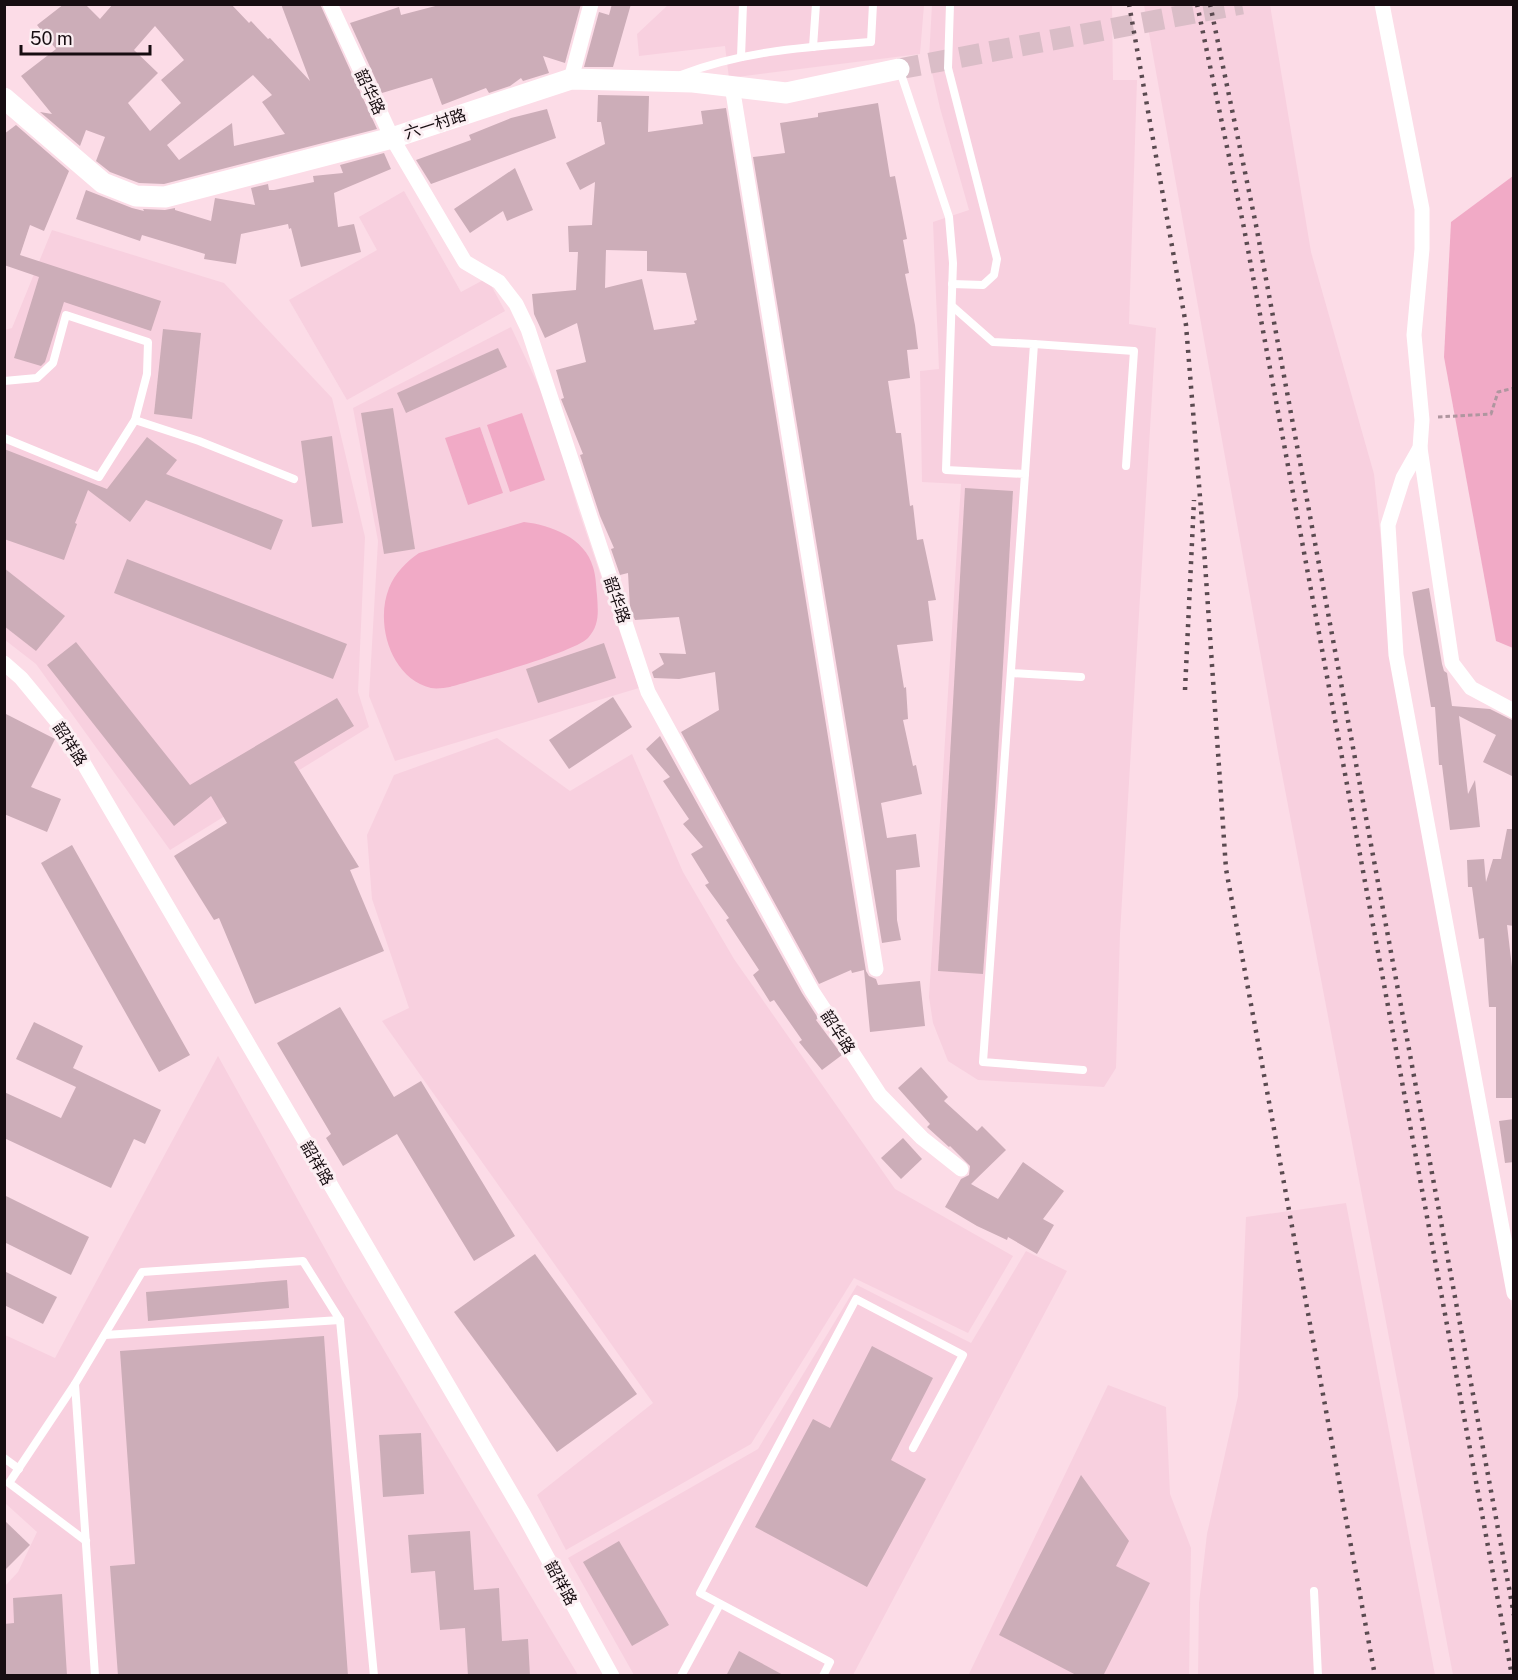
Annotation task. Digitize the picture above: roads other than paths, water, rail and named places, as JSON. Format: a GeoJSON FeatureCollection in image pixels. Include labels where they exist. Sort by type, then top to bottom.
{"type":"FeatureCollection","features":[{"type":"Feature","properties":{"kind":"street","name":"韶华路"},"geometry":{"type":"LineString","coordinates":[[330,4],[392,138],[465,262],[499,282],[516,304],[528,329],[648,692],[812,991],[880,1095],[922,1137],[961,1169]]}},
{"type":"Feature","properties":{"kind":"street"},"geometry":{"type":"LineString","coordinates":[[571,79],[591,4]]}},
{"type":"Feature","properties":{"kind":"street"},"geometry":{"type":"LineString","coordinates":[[1382,4],[1422,209],[1422,249],[1414,335],[1422,420],[1420,448],[1452,663],[1471,688],[1514,711]]}},
{"type":"Feature","properties":{"kind":"street","name":"六一村路"},"geometry":{"type":"LineString","coordinates":[[4,98],[103,183],[136,196],[165,197],[392,138],[571,79],[693,82],[786,93],[899,69]]}},
{"type":"Feature","properties":{"kind":"street"},"geometry":{"type":"LineString","coordinates":[[732,86],[876,969]]}},
{"type":"Feature","properties":{"kind":"street"},"geometry":{"type":"LineString","coordinates":[[1420,448],[1403,478],[1388,525],[1396,655],[1514,1293]]}},
{"type":"Feature","properties":{"kind":"street","name":"韶祥路"},"geometry":{"type":"LineString","coordinates":[[4,663],[21,678],[64,730],[518,1504],[612,1676]]}},
{"type":"Feature","properties":{"kind":"lane"},"geometry":{"type":"LineString","coordinates":[[741,57],[743,4]]}},
{"type":"Feature","properties":{"kind":"lane"},"geometry":{"type":"LineString","coordinates":[[813,47],[816,4]]}},
{"type":"Feature","properties":{"kind":"lane"},"geometry":{"type":"LineString","coordinates":[[666,81],[702,66],[741,57],[871,42],[873,4]]}},
{"type":"Feature","properties":{"kind":"lane"},"geometry":{"type":"LineString","coordinates":[[950,4],[948,69],[996,260],[994,275],[983,285],[952,284]]}},
{"type":"Feature","properties":{"kind":"lane"},"geometry":{"type":"LineString","coordinates":[[899,69],[949,217],[953,263],[946,470],[1025,474]]}},
{"type":"Feature","properties":{"kind":"lane"},"geometry":{"type":"LineString","coordinates":[[952,306],[993,342],[1134,351],[1126,466]]}},
{"type":"Feature","properties":{"kind":"lane"},"geometry":{"type":"LineString","coordinates":[[4,381],[37,378],[53,363],[66,315],[148,342],[147,374],[135,420],[99,477],[4,438]]}},
{"type":"Feature","properties":{"kind":"lane"},"geometry":{"type":"LineString","coordinates":[[1034,344],[983,1062],[1083,1070]]}},
{"type":"Feature","properties":{"kind":"lane"},"geometry":{"type":"LineString","coordinates":[[135,420],[199,441],[294,479]]}},
{"type":"Feature","properties":{"kind":"lane"},"geometry":{"type":"LineString","coordinates":[[1011,673],[1081,677]]}},
{"type":"Feature","properties":{"kind":"lane"},"geometry":{"type":"LineString","coordinates":[[86,1541],[9,1483],[75,1384],[142,1272],[303,1261],[340,1320],[374,1676]]}},
{"type":"Feature","properties":{"kind":"lane"},"geometry":{"type":"LineString","coordinates":[[823,1676],[830,1662],[700,1593],[856,1299],[963,1355],[914,1448]]}},
{"type":"Feature","properties":{"kind":"lane"},"geometry":{"type":"LineString","coordinates":[[105,1335],[340,1320]]}},
{"type":"Feature","properties":{"kind":"lane"},"geometry":{"type":"LineString","coordinates":[[75,1384],[95,1676]]}},
{"type":"Feature","properties":{"kind":"lane"},"geometry":{"type":"LineString","coordinates":[[4,1458],[19,1469]]}},
{"type":"Feature","properties":{"kind":"lane"},"geometry":{"type":"LineString","coordinates":[[1314,1591],[1318,1676]]}},
{"type":"Feature","properties":{"kind":"lane"},"geometry":{"type":"LineString","coordinates":[[681,1676],[720,1604]]}},
{"type":"Feature","properties":{"kind":"tunnel"},"geometry":{"type":"LineString","coordinates":[[899,69],[1242,4]]}},
{"type":"Feature","properties":{"kind":"railway"},"geometry":{"type":"LineString","coordinates":[[1129,4],[1186,325],[1226,869],[1375,1676]]}},
{"type":"Feature","properties":{"kind":"railway"},"geometry":{"type":"LineString","coordinates":[[1197,4],[1244,228],[1512,1676]]}},
{"type":"Feature","properties":{"kind":"railway"},"geometry":{"type":"LineString","coordinates":[[1210,4],[1256,225],[1514,1615]]}},
{"type":"Feature","properties":{"kind":"railway"},"geometry":{"type":"LineString","coordinates":[[1185,690],[1194,500]]}}]}
